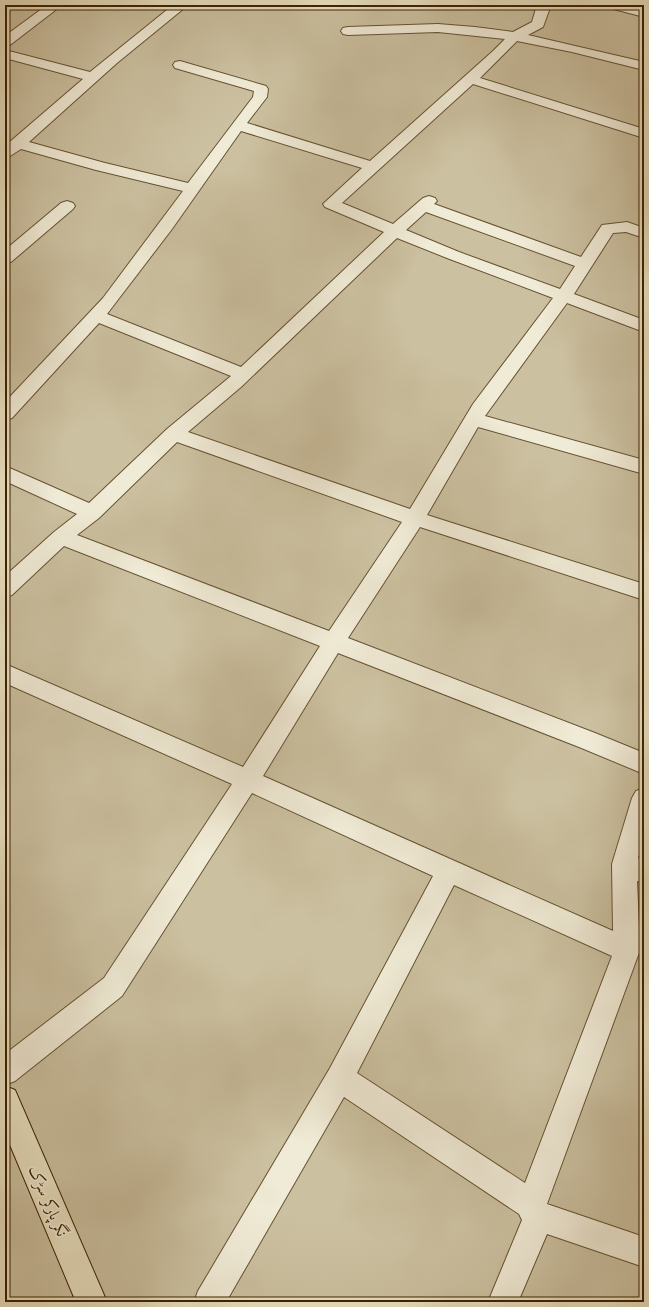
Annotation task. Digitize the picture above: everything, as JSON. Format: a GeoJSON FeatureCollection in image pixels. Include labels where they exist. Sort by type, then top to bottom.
{"type":"FeatureCollection","features":[{"type":"Feature","properties":{"kind":"main road","name":"نگر پارکر سڑک"},"geometry":{"type":"LineString","coordinates":[[5,1100],[92,1302]]}},
{"type":"Feature","properties":{"kind":"street"},"geometry":{"type":"LineString","coordinates":[[5,42],[55,5]]}},
{"type":"Feature","properties":{"kind":"street"},"geometry":{"type":"LineString","coordinates":[[5,152],[181,5]]}},
{"type":"Feature","properties":{"kind":"street"},"geometry":{"type":"LineString","coordinates":[[544,5],[538,24],[514,37],[498,54],[330,204],[453,255],[644,326]]}},
{"type":"Feature","properties":{"kind":"street"},"geometry":{"type":"LineString","coordinates":[[614,5],[644,13]]}},
{"type":"Feature","properties":{"kind":"street"},"geometry":{"type":"LineString","coordinates":[[348,31],[431,29],[514,37],[580,50],[644,66]]}},
{"type":"Feature","properties":{"kind":"street"},"geometry":{"type":"LineString","coordinates":[[5,54],[93,77]]}},
{"type":"Feature","properties":{"kind":"street"},"geometry":{"type":"LineString","coordinates":[[5,414],[114,296],[238,124],[260,97],[261,89],[180,65]]}},
{"type":"Feature","properties":{"kind":"street"},"geometry":{"type":"LineString","coordinates":[[470,79],[644,134]]}},
{"type":"Feature","properties":{"kind":"street"},"geometry":{"type":"LineString","coordinates":[[238,124],[373,167]]}},
{"type":"Feature","properties":{"kind":"street"},"geometry":{"type":"LineString","coordinates":[[17,143],[101,167],[192,189]]}},
{"type":"Feature","properties":{"kind":"street"},"geometry":{"type":"LineString","coordinates":[[5,589],[61,537],[92,513],[174,434],[244,374],[395,231],[426,204],[585,264]]}},
{"type":"Feature","properties":{"kind":"street"},"geometry":{"type":"LineString","coordinates":[[5,258],[67,206]]}},
{"type":"Feature","properties":{"kind":"street"},"geometry":{"type":"LineString","coordinates":[[5,1072],[114,988],[248,781],[333,643],[415,518],[480,408],[563,297],[608,228],[627,227],[644,233]]}},
{"type":"Feature","properties":{"kind":"street"},"geometry":{"type":"LineString","coordinates":[[96,316],[244,374]]}},
{"type":"Feature","properties":{"kind":"street"},"geometry":{"type":"LineString","coordinates":[[474,419],[644,467]]}},
{"type":"Feature","properties":{"kind":"street"},"geometry":{"type":"LineString","coordinates":[[174,434],[415,518],[644,592]]}},
{"type":"Feature","properties":{"kind":"street"},"geometry":{"type":"LineString","coordinates":[[5,473],[92,513]]}},
{"type":"Feature","properties":{"kind":"street"},"geometry":{"type":"LineString","coordinates":[[61,537],[587,740],[644,764]]}},
{"type":"Feature","properties":{"kind":"street"},"geometry":{"type":"LineString","coordinates":[[5,673],[120,723],[448,872],[627,950]]}},
{"type":"Feature","properties":{"kind":"street"},"geometry":{"type":"LineString","coordinates":[[503,1302],[627,950],[634,868],[644,798]]}},
{"type":"Feature","properties":{"kind":"street"},"geometry":{"type":"LineString","coordinates":[[209,1302],[340,1078],[448,872]]}},
{"type":"Feature","properties":{"kind":"street"},"geometry":{"type":"LineString","coordinates":[[340,1078],[535,1210],[644,1252]]}},
{"type":"Feature","properties":{"kind":"shaded area"},"geometry":{"type":"Polygon","coordinates":[[[5,5],[644,5],[644,1302],[5,1302],[5,5]]]}}]}
